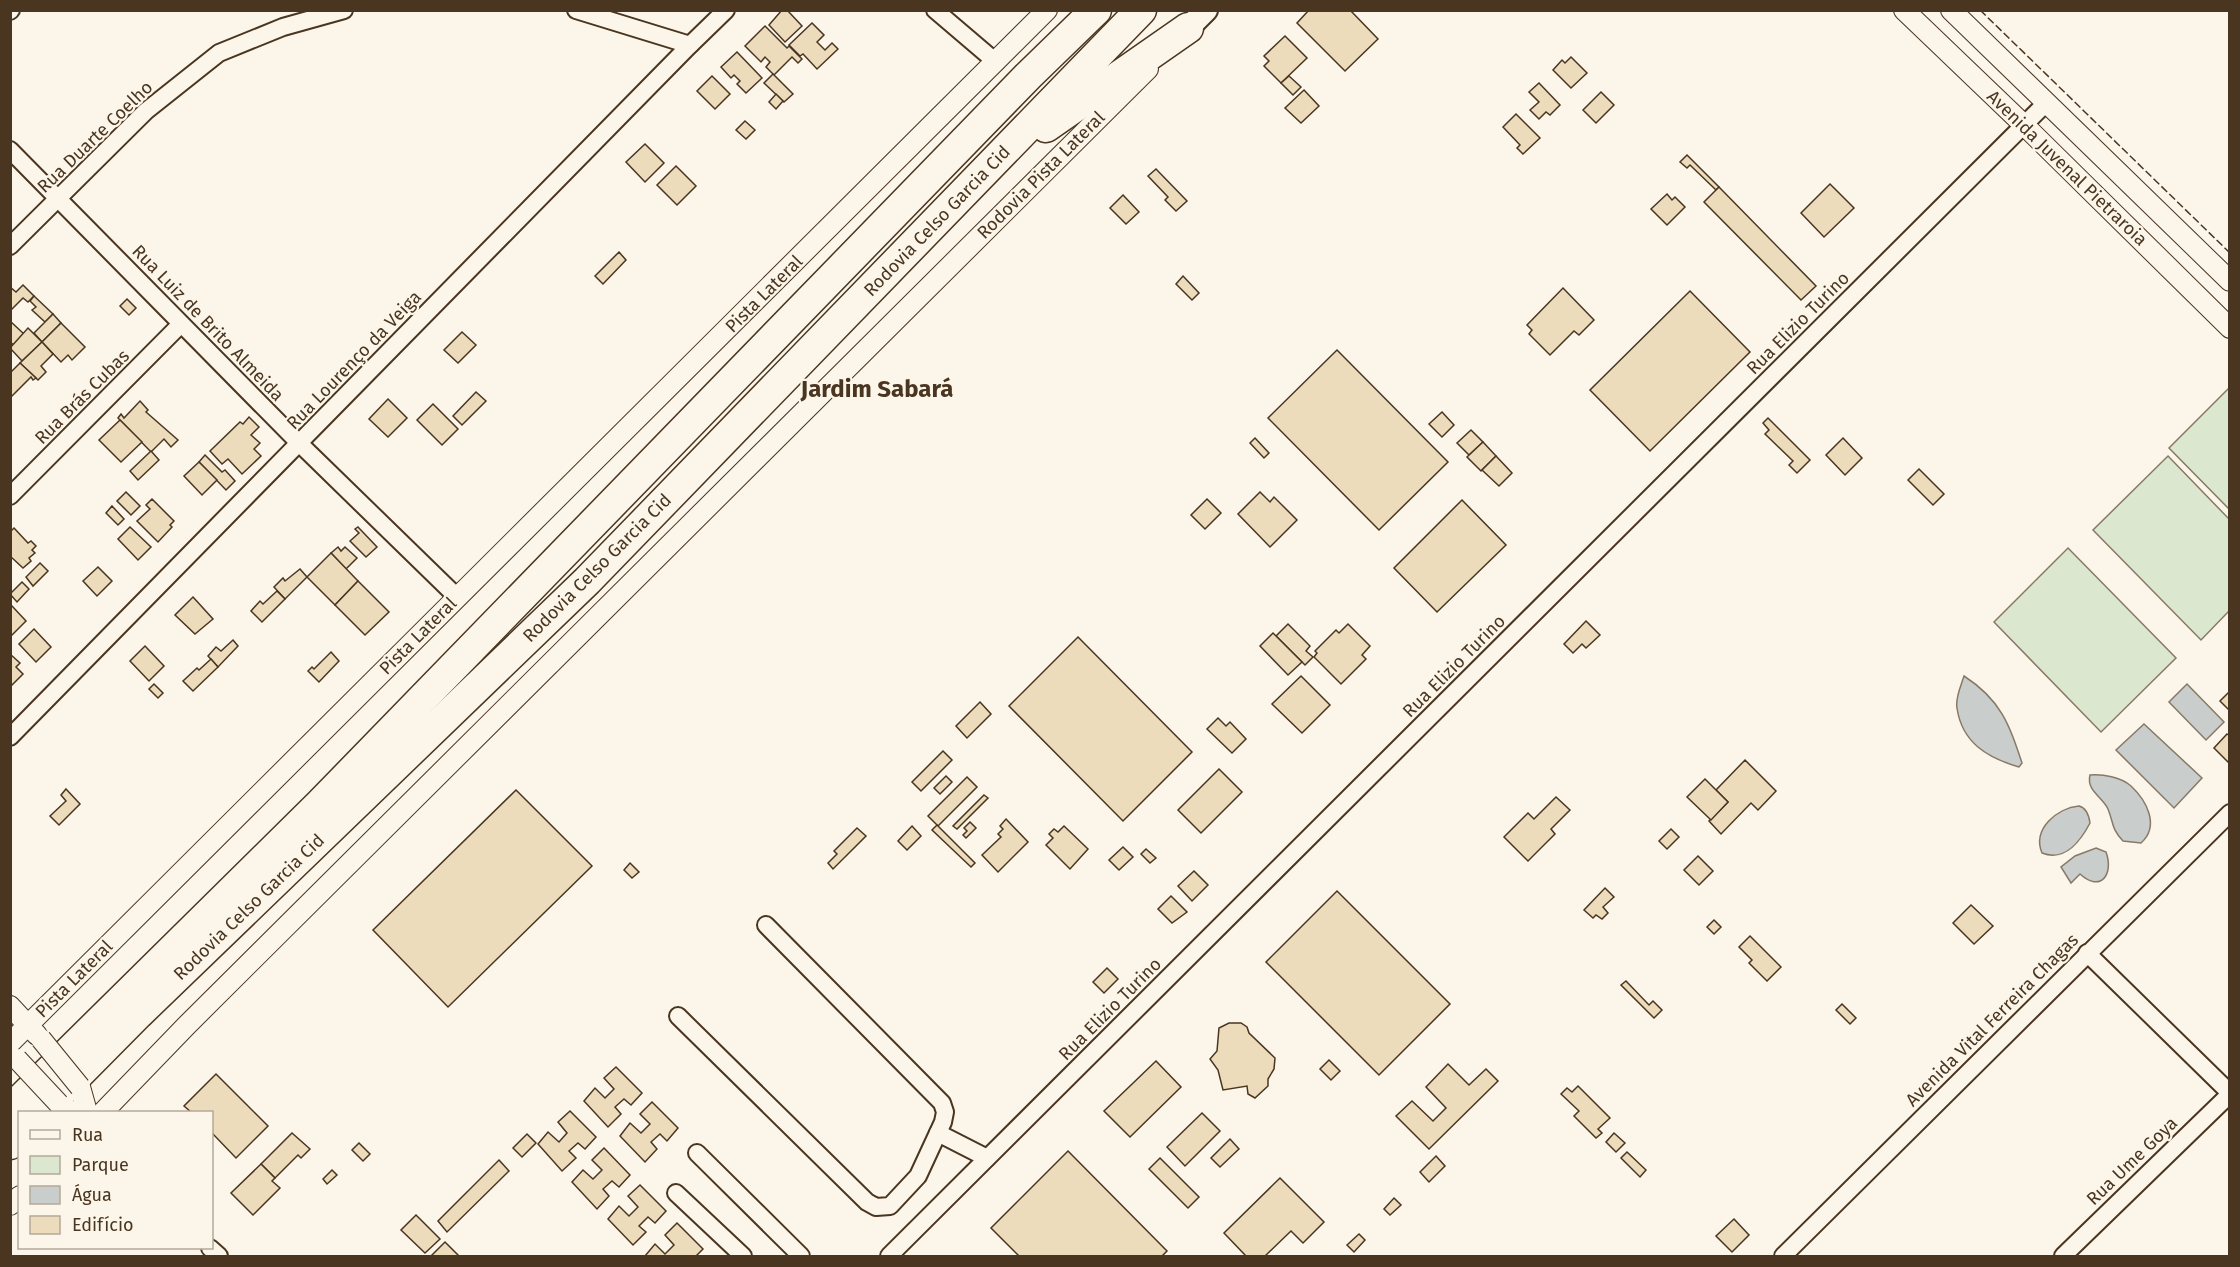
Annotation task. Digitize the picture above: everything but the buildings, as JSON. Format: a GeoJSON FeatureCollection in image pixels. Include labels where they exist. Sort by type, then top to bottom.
{"type":"FeatureCollection","features":[{"type":"Feature","properties":{"kind":"highway"},"geometry":{"type":"LineString","coordinates":[[1028,76],[1076,10]]}},
{"type":"Feature","properties":{"kind":"highway","name":"Rodovia Celso Garcia Cid"},"geometry":{"type":"LineString","coordinates":[[10,1110],[320,804],[1028,76],[1096,10]]}},
{"type":"Feature","properties":{"kind":"highway","name":"Rodovia Celso Garcia Cid"},"geometry":{"type":"LineString","coordinates":[[57,1110],[138,1014],[586,581],[1141,10]]}},
{"type":"Feature","properties":{"kind":"highway"},"geometry":{"type":"LineString","coordinates":[[992,165],[1197,20]]}},
{"type":"Feature","properties":{"kind":"street","name":"Rua Duarte Coelho"},"geometry":{"type":"LineString","coordinates":[[10,246],[146,111],[219,53],[283,27],[344,10]]}},
{"type":"Feature","properties":{"kind":"street"},"geometry":{"type":"LineString","coordinates":[[576,10],[690,45]]}},
{"type":"Feature","properties":{"kind":"street","name":"Rua Lourenço da Veiga"},"geometry":{"type":"LineString","coordinates":[[10,737],[726,10]]}},
{"type":"Feature","properties":{"kind":"street"},"geometry":{"type":"LineString","coordinates":[[935,10],[996,62],[1047,10]]}},
{"type":"Feature","properties":{"kind":"street","name":"Avenida Juvenal Pietraroia"},"geometry":{"type":"LineString","coordinates":[[1904,10],[2229,328]]}},
{"type":"Feature","properties":{"kind":"street","name":"Avenida Juvenal Pietraroia"},"geometry":{"type":"LineString","coordinates":[[1951,10],[2229,281]]}},
{"type":"Feature","properties":{"kind":"street","name":"Rodovia Pista Lateral"},"geometry":{"type":"LineString","coordinates":[[105,1111],[187,1024],[1197,20]]}},
{"type":"Feature","properties":{"kind":"street","name":"Pista Lateral"},"geometry":{"type":"LineString","coordinates":[[13,1052],[457,597],[996,62]]}},
{"type":"Feature","properties":{"kind":"street","name":"Rua Elizio Turino"},"geometry":{"type":"LineString","coordinates":[[889,1257],[2046,103]]}},
{"type":"Feature","properties":{"kind":"street","name":"Rua Luiz de Brito Almeida"},"geometry":{"type":"LineString","coordinates":[[10,150],[180,324],[457,597]]}},
{"type":"Feature","properties":{"kind":"street","name":"Rua Brás Cubas"},"geometry":{"type":"LineString","coordinates":[[10,496],[180,324]]}},
{"type":"Feature","properties":{"kind":"street","name":"Avenida Vital Ferreira Chagas"},"geometry":{"type":"LineString","coordinates":[[1783,1257],[2229,813]]}},
{"type":"Feature","properties":{"kind":"street"},"geometry":{"type":"LineString","coordinates":[[678,1016],[867,1202],[876,1207],[890,1206],[918,1176],[945,1112],[942,1103],[766,925]]}},
{"type":"Feature","properties":{"kind":"street"},"geometry":{"type":"LineString","coordinates":[[2087,954],[2229,1094]]}},
{"type":"Feature","properties":{"kind":"street"},"geometry":{"type":"LineString","coordinates":[[10,1005],[80,1087],[86,1111]]}},
{"type":"Feature","properties":{"kind":"street"},"geometry":{"type":"LineString","coordinates":[[13,1052],[57,1110]]}},
{"type":"Feature","properties":{"kind":"street","name":"Rua Ume Goya"},"geometry":{"type":"LineString","coordinates":[[2063,1257],[2229,1094]]}},
{"type":"Feature","properties":{"kind":"street"},"geometry":{"type":"LineString","coordinates":[[938,1133],[987,1158]]}},
{"type":"Feature","properties":{"kind":"street"},"geometry":{"type":"LineString","coordinates":[[697,1153],[801,1257]]}},
{"type":"Feature","properties":{"kind":"street"},"geometry":{"type":"LineString","coordinates":[[676,1192],[742,1257]]}},
{"type":"Feature","properties":{"kind":"green space"},"geometry":{"type":"Polygon","coordinates":[[[2229,388],[2229,509],[2169,448],[2229,388]]]}},
{"type":"Feature","properties":{"kind":"green space"},"geometry":{"type":"Polygon","coordinates":[[[2168,456],[2229,519],[2229,611],[2201,640],[2093,530],[2168,456]]]}},
{"type":"Feature","properties":{"kind":"green space"},"geometry":{"type":"Polygon","coordinates":[[[2068,548],[2176,658],[2101,732],[1994,622],[2068,548]]]}},
{"type":"Feature","properties":{"kind":"water"},"geometry":{"type":"Polygon","coordinates":[[[1964,676],[1987,694],[2002,714],[2013,736],[2022,763],[2019,767],[1987,754],[1964,731],[1957,704],[1964,676]]]}},
{"type":"Feature","properties":{"kind":"water"},"geometry":{"type":"Polygon","coordinates":[[[2187,684],[2224,722],[2206,740],[2169,702],[2187,684]]]}},
{"type":"Feature","properties":{"kind":"water"},"geometry":{"type":"Polygon","coordinates":[[[2144,724],[2202,778],[2174,808],[2116,750],[2144,724]]]}},
{"type":"Feature","properties":{"kind":"water"},"geometry":{"type":"Polygon","coordinates":[[[2090,775],[2117,778],[2137,792],[2146,806],[2150,821],[2150,829],[2141,843],[2123,841],[2119,837],[2106,805],[2090,785],[2090,775]]]}},
{"type":"Feature","properties":{"kind":"water"},"geometry":{"type":"Polygon","coordinates":[[[2079,806],[2086,810],[2090,823],[2082,837],[2071,848],[2058,855],[2042,853],[2040,836],[2048,821],[2063,811],[2079,806]]]}},
{"type":"Feature","properties":{"kind":"water"},"geometry":{"type":"Polygon","coordinates":[[[2096,848],[2106,852],[2107,874],[2100,881],[2094,882],[2080,874],[2071,883],[2061,867],[2075,856],[2096,848]]]}},
{"type":"Feature","properties":{"kind":"fence"},"geometry":{"type":"LineString","coordinates":[[1980,10],[2230,253]]}},
{"type":"Feature","properties":{"kind":"district","name":"Jardim Sabará"},"geometry":{"type":"Point","coordinates":[877,389]}}]}
